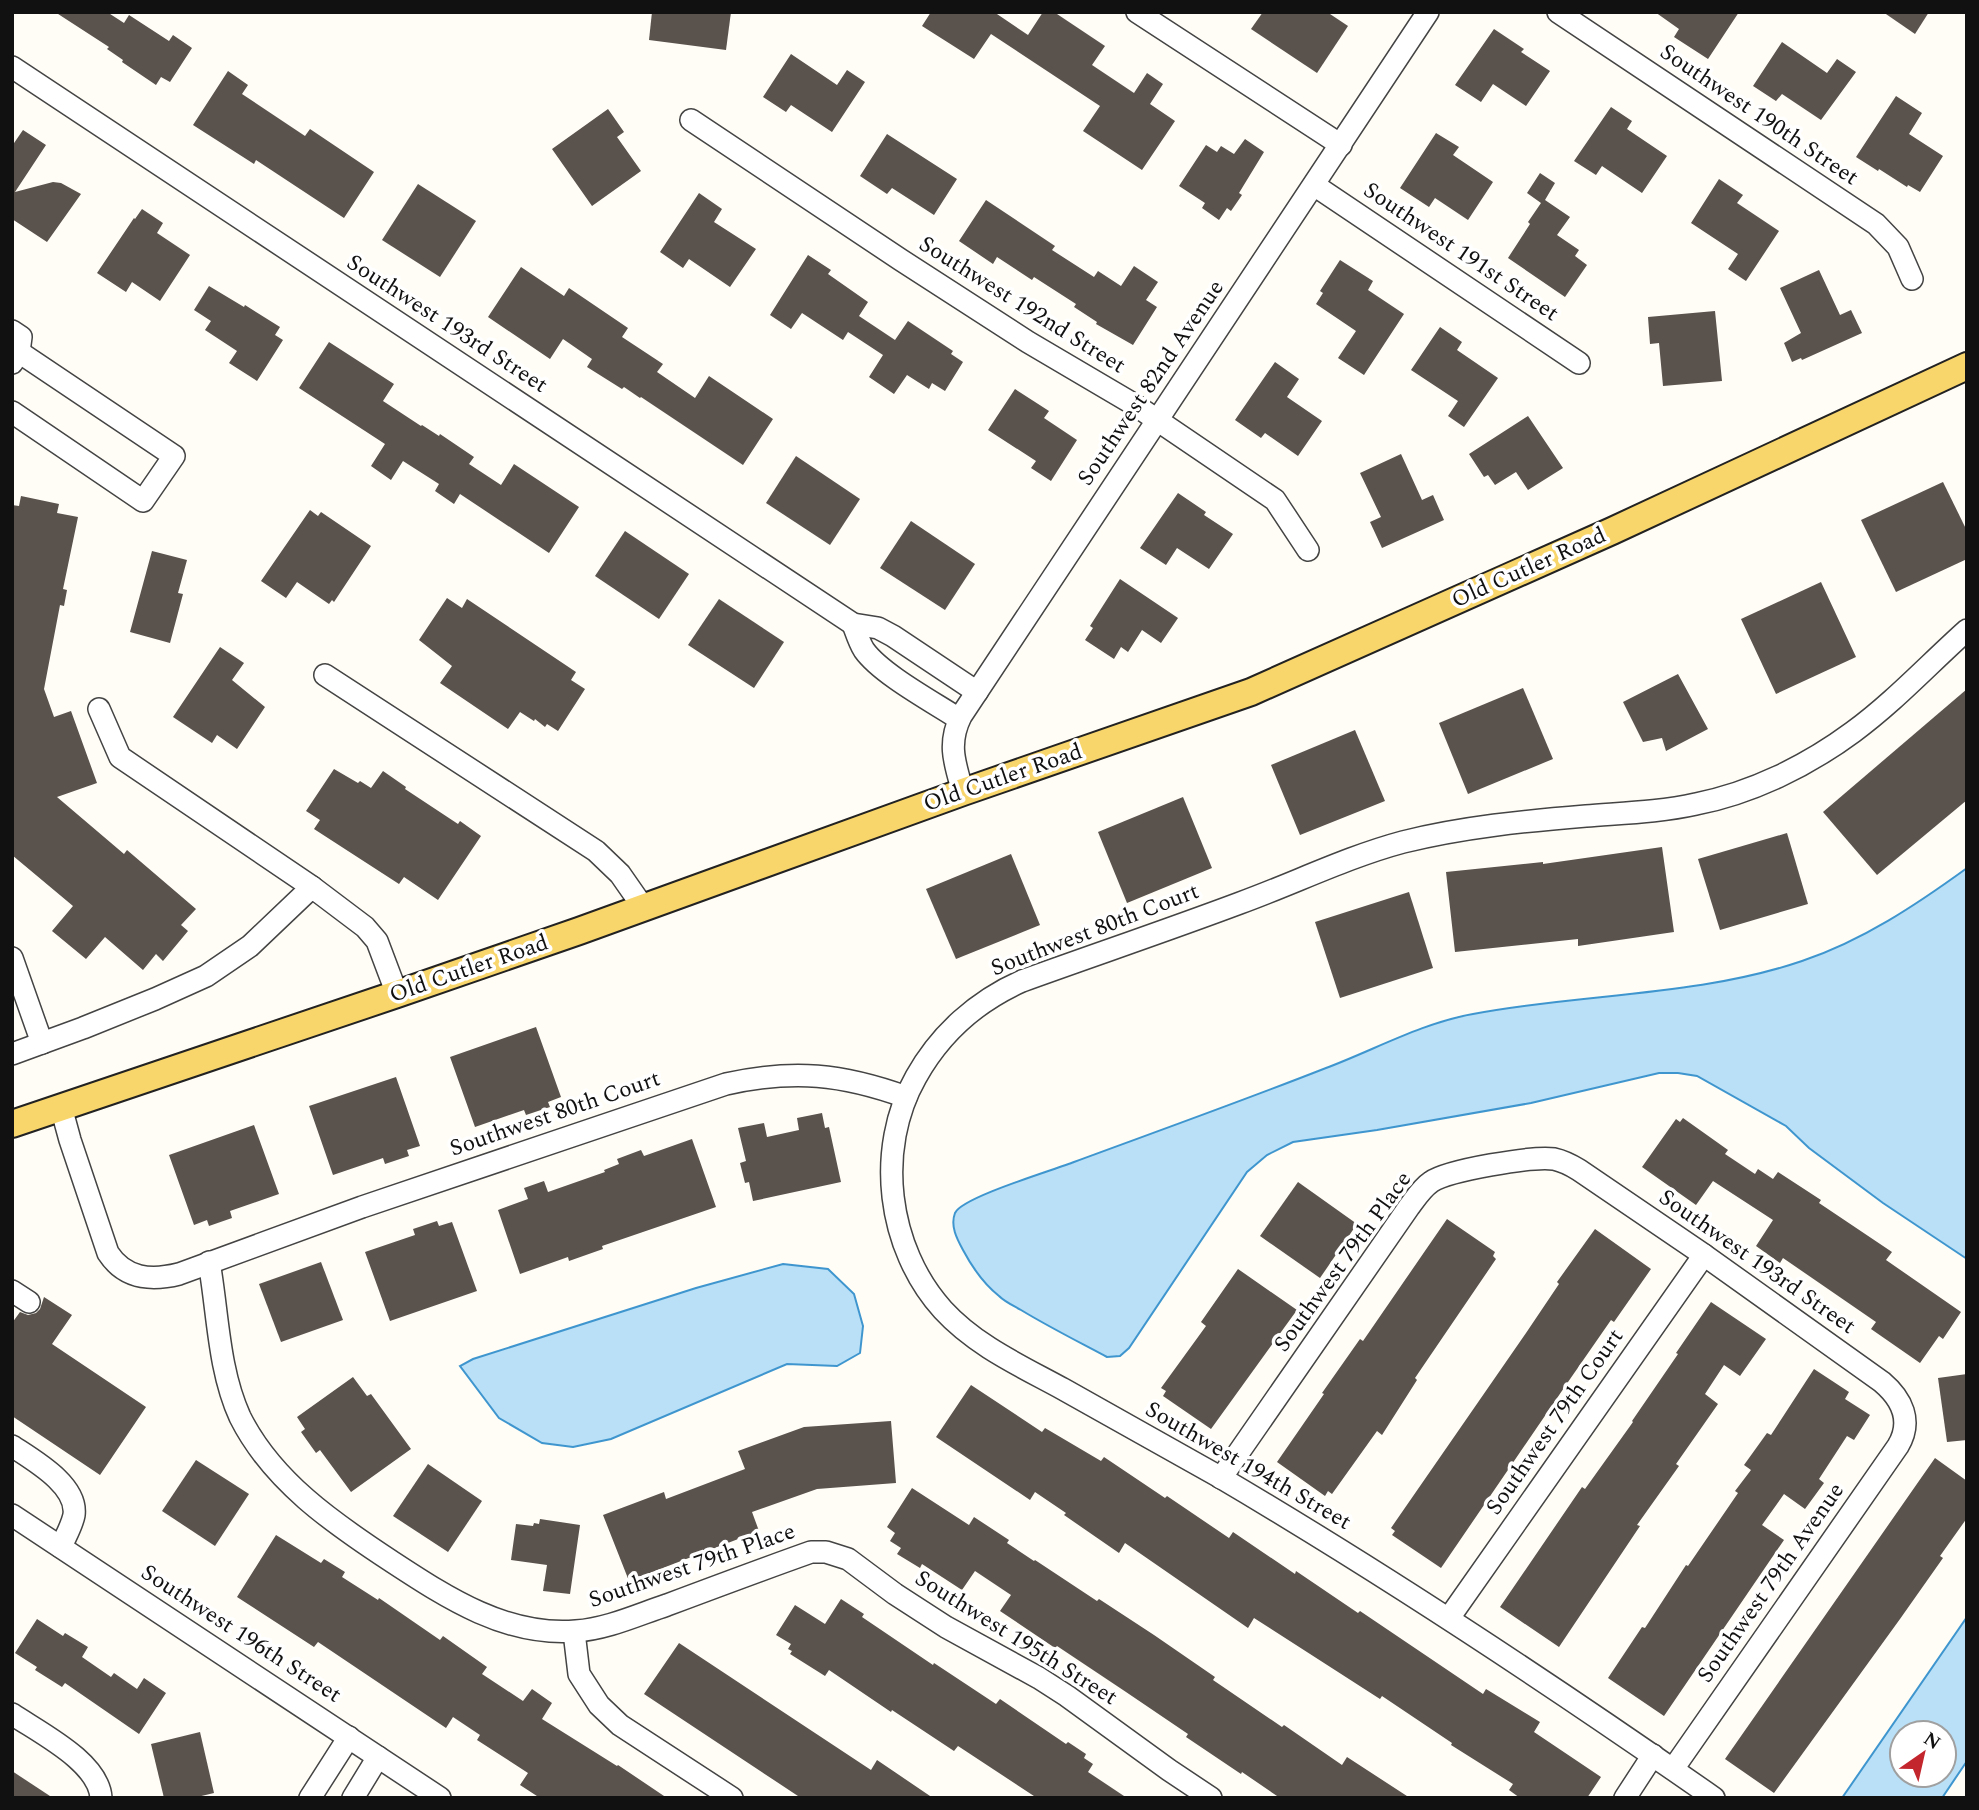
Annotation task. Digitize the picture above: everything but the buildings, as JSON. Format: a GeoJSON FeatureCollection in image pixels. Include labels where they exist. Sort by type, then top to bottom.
{"type":"FeatureCollection","features":[{"type":"Feature","properties":{"kind":"main road","name":"Old Cutler Road"},"geometry":{"type":"LineString","coordinates":[[12,1124],[397,994],[1251,692],[1612,531],[1967,366]]}},
{"type":"Feature","properties":{"kind":"street"},"geometry":{"type":"LineString","coordinates":[[1137,12],[1341,145]]}},
{"type":"Feature","properties":{"kind":"street","name":"Southwest 82nd Avenue"},"geometry":{"type":"LineString","coordinates":[[963,792],[952,743],[959,719],[1428,12]]}},
{"type":"Feature","properties":{"kind":"street","name":"Southwest 190th Street"},"geometry":{"type":"LineString","coordinates":[[1558,12],[1876,224],[1898,247],[1912,279]]}},
{"type":"Feature","properties":{"kind":"street","name":"Southwest 193rd Street"},"geometry":{"type":"LineString","coordinates":[[12,67],[853,624],[878,628],[977,692]]}},
{"type":"Feature","properties":{"kind":"street","name":"Southwest 192nd Street"},"geometry":{"type":"LineString","coordinates":[[691,120],[1002,326],[1135,405],[1275,500],[1308,550]]}},
{"type":"Feature","properties":{"kind":"street","name":"Southwest 191st Street"},"geometry":{"type":"LineString","coordinates":[[1314,185],[1579,363]]}},
{"type":"Feature","properties":{"kind":"street"},"geometry":{"type":"LineString","coordinates":[[12,331],[21,337],[16,357],[174,456],[143,501],[12,412]]}},
{"type":"Feature","properties":{"kind":"street","name":"Southwest 193rd Street"},"geometry":{"type":"LineString","coordinates":[[853,624],[863,648],[872,659],[959,719]]}},
{"type":"Feature","properties":{"kind":"street","name":"Southwest 80th Court"},"geometry":{"type":"LineString","coordinates":[[61,1107],[104,1241],[114,1261],[134,1275],[156,1278],[179,1274],[362,1207],[726,1084],[779,1076],[818,1075],[862,1083],[906,1097],[924,1064],[962,1019],[985,1000],[1021,981],[1243,902],[1346,860],[1400,843],[1511,823],[1672,808],[1717,799],[1749,788],[1801,765],[1844,738],[1898,695],[1967,630]]}},
{"type":"Feature","properties":{"kind":"street"},"geometry":{"type":"LineString","coordinates":[[891,674],[909,646]]}},
{"type":"Feature","properties":{"kind":"street"},"geometry":{"type":"LineString","coordinates":[[325,675],[596,851],[620,874],[643,907]]}},
{"type":"Feature","properties":{"kind":"street"},"geometry":{"type":"LineString","coordinates":[[99,709],[120,757],[312,887],[365,927],[377,941],[397,994]]}},
{"type":"Feature","properties":{"kind":"street"},"geometry":{"type":"LineString","coordinates":[[12,1054],[155,999],[206,975],[250,946],[312,887]]}},
{"type":"Feature","properties":{"kind":"street"},"geometry":{"type":"LineString","coordinates":[[12,958],[42,1044]]}},
{"type":"Feature","properties":{"kind":"street","name":"Southwest 194th Street"},"geometry":{"type":"LineString","coordinates":[[906,1097],[893,1158],[892,1195],[904,1243],[916,1273],[930,1294],[951,1317],[982,1343],[1221,1478],[1449,1618],[1714,1798]]}},
{"type":"Feature","properties":{"kind":"street","name":"Southwest 79th Place"},"geometry":{"type":"LineString","coordinates":[[1221,1478],[1427,1185],[1438,1178],[1464,1171],[1534,1159],[1559,1160]]}},
{"type":"Feature","properties":{"kind":"street","name":"Southwest 193rd Street"},"geometry":{"type":"LineString","coordinates":[[1559,1160],[1579,1170],[1704,1255],[1882,1382],[1902,1404],[1905,1424]]}},
{"type":"Feature","properties":{"kind":"street","name":"Southwest 79th Court"},"geometry":{"type":"LineString","coordinates":[[1449,1618],[1704,1255]]}},
{"type":"Feature","properties":{"kind":"street","name":"Southwest 79th Place"},"geometry":{"type":"LineString","coordinates":[[209,1262],[225,1365],[235,1403],[258,1447],[287,1480],[331,1520],[460,1604],[515,1624],[574,1632],[608,1626],[811,1552],[826,1552]]}},
{"type":"Feature","properties":{"kind":"street","name":"Southwest 79th Avenue"},"geometry":{"type":"LineString","coordinates":[[1673,1769],[1898,1446],[1905,1424]]}},
{"type":"Feature","properties":{"kind":"street"},"geometry":{"type":"LineString","coordinates":[[12,1446],[49,1471],[69,1495],[74,1515],[61,1547]]}},
{"type":"Feature","properties":{"kind":"street","name":"Southwest 196th Street"},"geometry":{"type":"LineString","coordinates":[[12,1515],[440,1798]]}},
{"type":"Feature","properties":{"kind":"street","name":"Southwest 195th Street"},"geometry":{"type":"LineString","coordinates":[[826,1552],[848,1559],[946,1627],[1068,1696],[1211,1798]]}},
{"type":"Feature","properties":{"kind":"street"},"geometry":{"type":"LineString","coordinates":[[574,1632],[579,1674],[598,1705],[620,1725],[732,1798]]}},
{"type":"Feature","properties":{"kind":"street"},"geometry":{"type":"LineString","coordinates":[[12,1714],[77,1759],[97,1780],[101,1798]]}},
{"type":"Feature","properties":{"kind":"street"},"geometry":{"type":"LineString","coordinates":[[310,1798],[349,1737]]}},
{"type":"Feature","properties":{"kind":"street"},"geometry":{"type":"LineString","coordinates":[[1625,1798],[1653,1755]]}},
{"type":"Feature","properties":{"kind":"street"},"geometry":{"type":"LineString","coordinates":[[353,1798],[378,1757]]}},
{"type":"Feature","properties":{"kind":"water"},"geometry":{"type":"Polygon","coordinates":[[[1967,868],[1967,1259],[1883,1203],[1809,1148],[1786,1126],[1697,1076],[1678,1073],[1659,1073],[1531,1103],[1293,1142],[1267,1155],[1247,1172],[1129,1348],[1120,1356],[1107,1357],[1004,1300],[979,1275],[957,1237],[953,1223],[955,1213],[974,1199],[1344,1061],[1417,1030],[1454,1018],[1514,1007],[1680,988],[1762,973],[1824,953],[1867,933],[1967,868]]]}},
{"type":"Feature","properties":{"kind":"water"},"geometry":{"type":"Polygon","coordinates":[[[783,1264],[828,1269],[854,1294],[863,1326],[860,1353],[837,1366],[787,1364],[611,1439],[573,1447],[542,1443],[499,1418],[460,1366],[473,1359],[696,1288],[783,1264]]]}},
{"type":"Feature","properties":{"kind":"water"},"geometry":{"type":"Polygon","coordinates":[[[1967,1617],[1967,1761],[1958,1774],[1958,1719],[1897,1719],[1967,1617]]]}},
{"type":"Feature","properties":{"kind":"water"},"geometry":{"type":"Polygon","coordinates":[[[1888,1731],[1888,1789],[1948,1789],[1942,1798],[1842,1798],[1888,1731]]]}}]}
